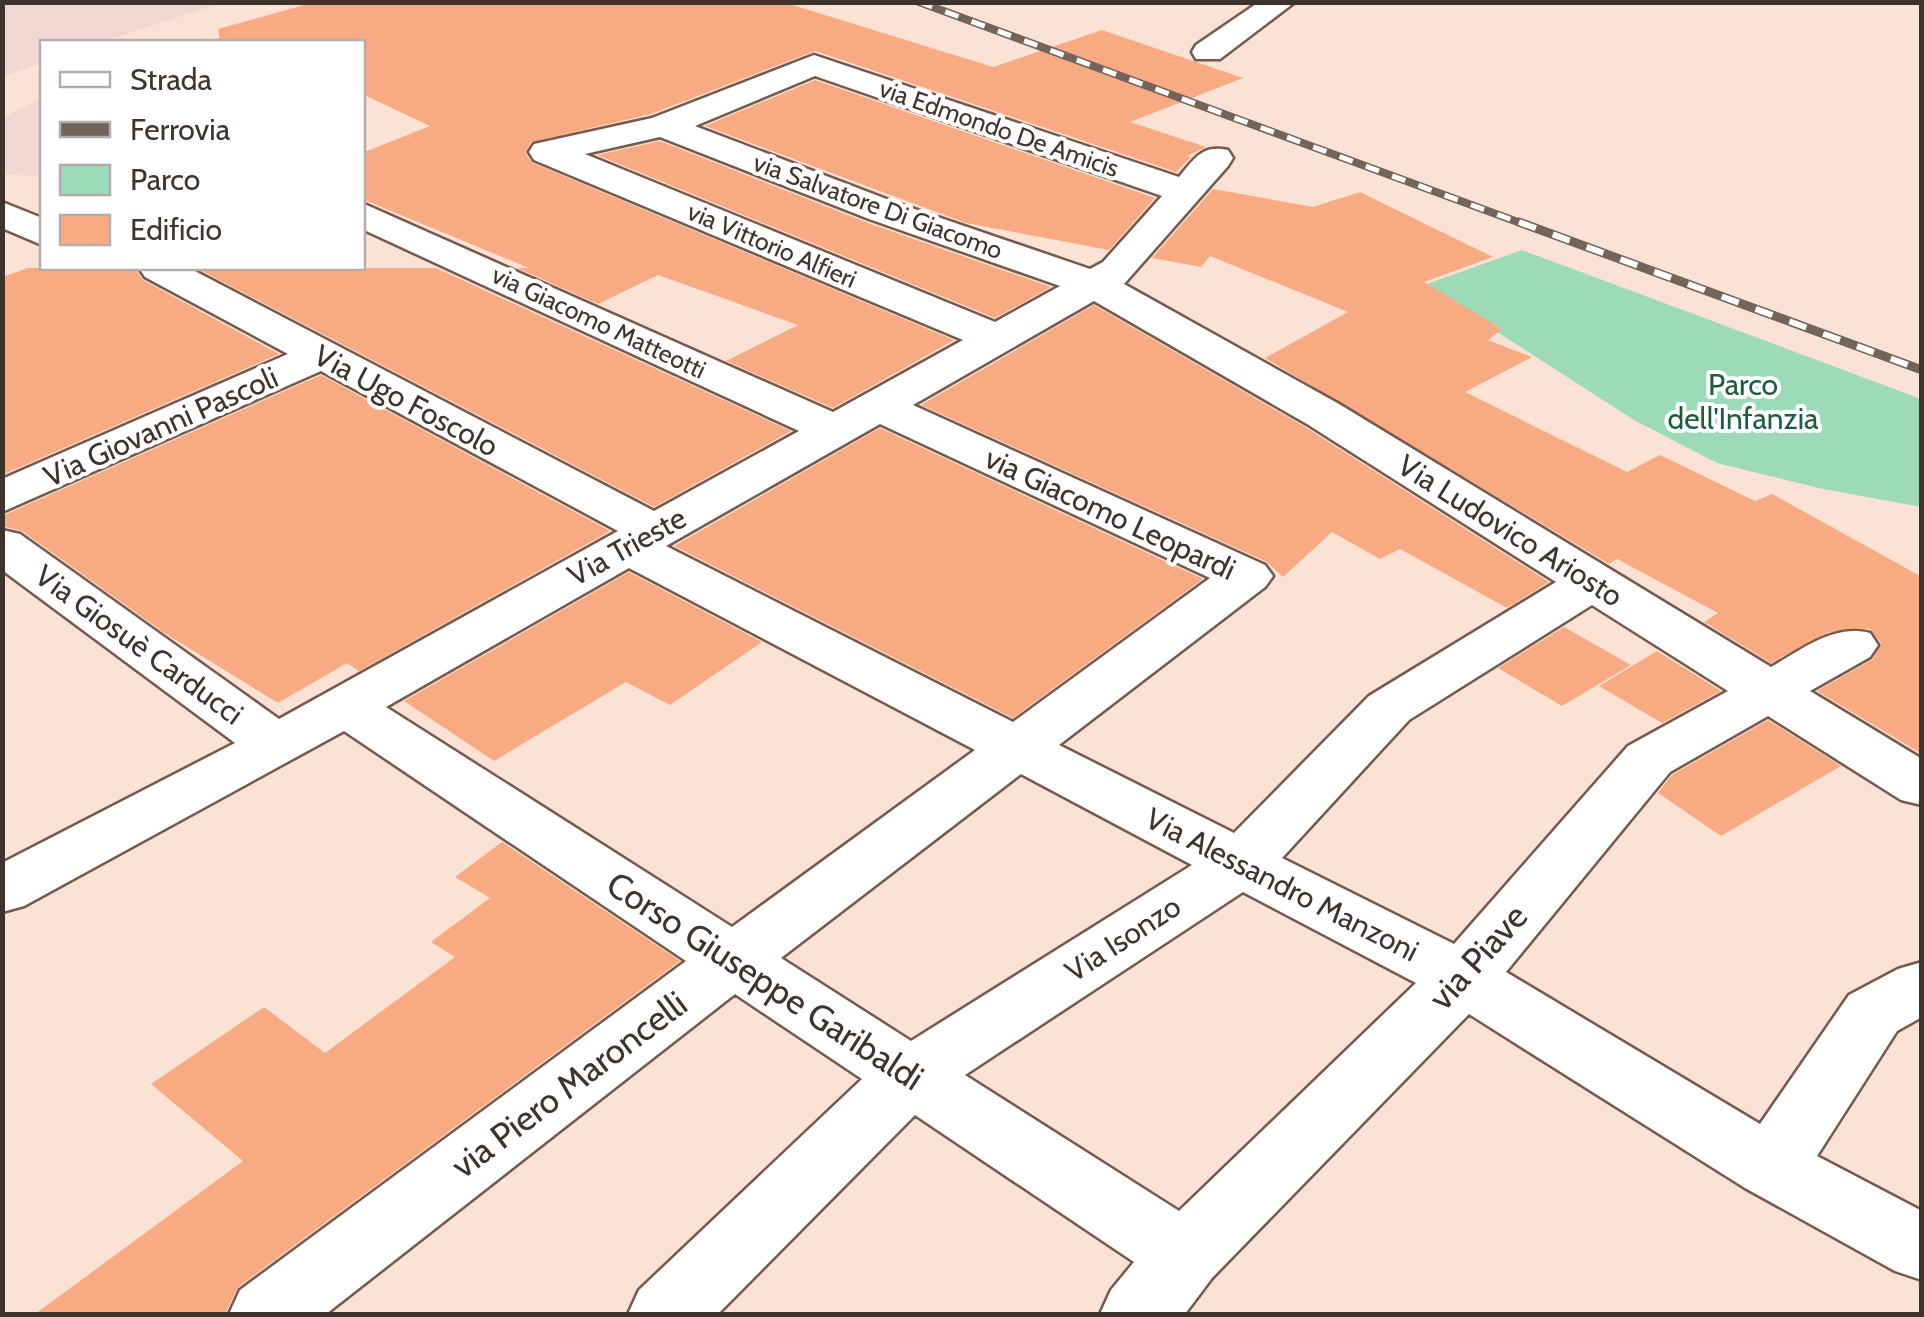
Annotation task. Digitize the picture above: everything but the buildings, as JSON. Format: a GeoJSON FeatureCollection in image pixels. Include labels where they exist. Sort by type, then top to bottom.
{"type":"FeatureCollection","features":[{"type":"Feature","properties":{"kind":"street"},"geometry":{"type":"LineString","coordinates":[[1208,52],[1280,2]]}},
{"type":"Feature","properties":{"kind":"street","name":"via Edmondo De Amicis"},"geometry":{"type":"LineString","coordinates":[[663,126],[814,64],[1199,174]]}},
{"type":"Feature","properties":{"kind":"street","name":"via Vittorio Alfieri"},"geometry":{"type":"LineString","coordinates":[[663,126],[547,152],[998,339]]}},
{"type":"Feature","properties":{"kind":"street","name":"via Salvatore Di Giacomo"},"geometry":{"type":"LineString","coordinates":[[663,126],[883,211],[1094,284]]}},
{"type":"Feature","properties":{"kind":"street","name":"Via Trieste"},"geometry":{"type":"LineString","coordinates":[[2,890],[276,745],[1117,272],[1199,174]]}},
{"type":"Feature","properties":{"kind":"street"},"geometry":{"type":"LineString","coordinates":[[2,213],[40,231]]}},
{"type":"Feature","properties":{"kind":"street","name":"via Giacomo Matteotti"},"geometry":{"type":"LineString","coordinates":[[365,215],[856,418]]}},
{"type":"Feature","properties":{"kind":"street"},"geometry":{"type":"LineString","coordinates":[[2,257],[40,243]]}},
{"type":"Feature","properties":{"kind":"street","name":"Via Ugo Foscolo"},"geometry":{"type":"LineString","coordinates":[[163,270],[641,539]]}},
{"type":"Feature","properties":{"kind":"street","name":"Via Ludovico Ariosto"},"geometry":{"type":"LineString","coordinates":[[1094,284],[1323,414],[1922,786]]}},
{"type":"Feature","properties":{"kind":"street","name":"Via Giovanni Pascoli"},"geometry":{"type":"LineString","coordinates":[[2,497],[319,356]]}},
{"type":"Feature","properties":{"kind":"street","name":"via Giacomo Leopardi"},"geometry":{"type":"LineString","coordinates":[[856,418],[1247,576],[1016,750]]}},
{"type":"Feature","properties":{"kind":"street","name":"Via Alessandro Manzoni"},"geometry":{"type":"LineString","coordinates":[[641,539],[1016,750],[1463,978],[1771,1166],[1922,1248]]}},
{"type":"Feature","properties":{"kind":"street","name":"Via Giosuè Carducci"},"geometry":{"type":"LineString","coordinates":[[2,546],[276,745]]}},
{"type":"Feature","properties":{"kind":"street","name":"Via Isonzo"},"geometry":{"type":"LineString","coordinates":[[668,1314],[910,1076],[1240,863],[1388,708],[1592,582]]}},
{"type":"Feature","properties":{"kind":"street","name":"via Piave"},"geometry":{"type":"LineString","coordinates":[[1138,1314],[1185,1255],[1463,978],[1649,759],[1772,693],[1850,645]]}},
{"type":"Feature","properties":{"kind":"street","name":"Corso Giuseppe Garibaldi"},"geometry":{"type":"LineString","coordinates":[[346,706],[1185,1255]]}},
{"type":"Feature","properties":{"kind":"street","name":"via Piero Maroncelli"},"geometry":{"type":"LineString","coordinates":[[268,1314],[1016,750]]}},
{"type":"Feature","properties":{"kind":"street"},"geometry":{"type":"LineString","coordinates":[[1771,1166],[1873,1012],[1922,986]]}},
{"type":"Feature","properties":{"kind":"shaded area"},"geometry":{"type":"Polygon","coordinates":[[[3,2],[221,3],[108,40],[40,40],[40,64],[3,76],[3,2]]]}},
{"type":"Feature","properties":{"kind":"shaded area"},"geometry":{"type":"Polygon","coordinates":[[[40,99],[40,177],[3,174],[3,118],[40,99]]]}},
{"type":"Feature","properties":{"kind":"green space","name":"Parco dell'Infanzia"},"geometry":{"type":"Polygon","coordinates":[[[1522,250],[1921,399],[1921,507],[1823,489],[1717,463],[1634,420],[1424,285],[1522,250]]]}},
{"type":"Feature","properties":{"kind":"railway"},"geometry":{"type":"LineString","coordinates":[[919,2],[1526,225]]}},
{"type":"Feature","properties":{"kind":"railway"},"geometry":{"type":"LineString","coordinates":[[1519,222],[1922,370]]}}]}
